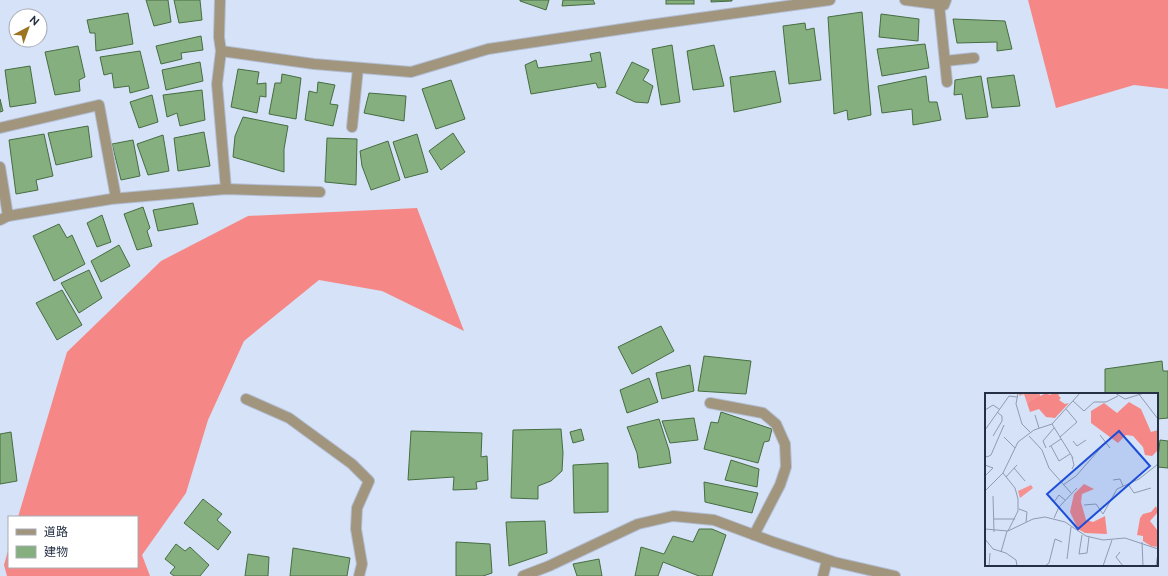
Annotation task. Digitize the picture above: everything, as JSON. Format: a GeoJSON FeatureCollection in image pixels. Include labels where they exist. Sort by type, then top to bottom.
{"type":"FeatureCollection","features":[{"type":"Feature","properties":{"kind":"street"},"geometry":{"type":"LineString","coordinates":[[220,0],[221,51],[218,84],[226,189]]}},
{"type":"Feature","properties":{"kind":"street"},"geometry":{"type":"LineString","coordinates":[[221,51],[314,64],[411,72],[488,49],[830,0]]}},
{"type":"Feature","properties":{"kind":"street"},"geometry":{"type":"LineString","coordinates":[[905,0],[943,2],[947,82]]}},
{"type":"Feature","properties":{"kind":"street"},"geometry":{"type":"LineString","coordinates":[[945,61],[974,58]]}},
{"type":"Feature","properties":{"kind":"street"},"geometry":{"type":"LineString","coordinates":[[352,127],[358,68]]}},
{"type":"Feature","properties":{"kind":"street"},"geometry":{"type":"LineString","coordinates":[[0,128],[98,105],[116,198]]}},
{"type":"Feature","properties":{"kind":"street"},"geometry":{"type":"LineString","coordinates":[[0,167],[4,218],[116,198],[226,189],[320,192]]}},
{"type":"Feature","properties":{"kind":"street"},"geometry":{"type":"LineString","coordinates":[[246,399],[289,418],[352,464],[369,481],[357,508],[356,529],[362,564],[359,576]]}},
{"type":"Feature","properties":{"kind":"street"},"geometry":{"type":"LineString","coordinates":[[710,403],[763,413],[776,424],[785,444],[786,467],[780,484],[754,535]]}},
{"type":"Feature","properties":{"kind":"street"},"geometry":{"type":"LineString","coordinates":[[523,576],[550,566],[638,524],[673,516],[714,520],[827,560],[895,576]]}},
{"type":"Feature","properties":{"kind":"street"},"geometry":{"type":"LineString","coordinates":[[823,576],[827,560]]}},
{"type":"Feature","properties":{"kind":"shaded area"},"geometry":{"type":"Polygon","coordinates":[[[1028,0],[1168,0],[1168,89],[1134,85],[1056,108],[1028,0]]]}},
{"type":"Feature","properties":{"kind":"shaded area"},"geometry":{"type":"Polygon","coordinates":[[[417,208],[464,331],[382,291],[319,280],[244,341],[208,420],[186,493],[142,555],[150,576],[7,576],[4,565],[8,551],[8,568],[138,568],[138,516],[18,516],[67,352],[161,261],[248,216],[417,208]]]}},
{"type":"Feature","properties":{"kind":"building"},"geometry":{"type":"Polygon","coordinates":[[[146,0],[168,0],[171,22],[154,26],[146,0]]]}},
{"type":"Feature","properties":{"kind":"building"},"geometry":{"type":"Polygon","coordinates":[[[174,0],[200,0],[202,20],[179,23],[174,0]]]}},
{"type":"Feature","properties":{"kind":"building"},"geometry":{"type":"Polygon","coordinates":[[[520,0],[549,0],[546,10],[520,0]]]}},
{"type":"Feature","properties":{"kind":"building"},"geometry":{"type":"Polygon","coordinates":[[[563,0],[593,0],[595,4],[562,6],[563,0]]]}},
{"type":"Feature","properties":{"kind":"building"},"geometry":{"type":"Polygon","coordinates":[[[666,0],[694,0],[694,4],[666,4],[666,0]]]}},
{"type":"Feature","properties":{"kind":"building"},"geometry":{"type":"Polygon","coordinates":[[[711,0],[732,0],[732,1],[711,2],[711,0]]]}},
{"type":"Feature","properties":{"kind":"building"},"geometry":{"type":"Polygon","coordinates":[[[862,12],[871,115],[848,120],[847,110],[834,114],[828,17],[862,12]]]}},
{"type":"Feature","properties":{"kind":"building"},"geometry":{"type":"Polygon","coordinates":[[[128,13],[133,44],[96,51],[95,33],[90,33],[87,20],[128,13]]]}},
{"type":"Feature","properties":{"kind":"building"},"geometry":{"type":"Polygon","coordinates":[[[881,14],[919,19],[918,41],[879,37],[881,14]]]}},
{"type":"Feature","properties":{"kind":"building"},"geometry":{"type":"Polygon","coordinates":[[[953,19],[1005,21],[1012,49],[997,51],[997,42],[957,43],[953,19]]]}},
{"type":"Feature","properties":{"kind":"building"},"geometry":{"type":"Polygon","coordinates":[[[805,23],[806,30],[814,28],[821,80],[789,84],[783,26],[805,23]]]}},
{"type":"Feature","properties":{"kind":"building"},"geometry":{"type":"Polygon","coordinates":[[[201,36],[203,50],[181,53],[182,59],[161,64],[156,46],[201,36]]]}},
{"type":"Feature","properties":{"kind":"building"},"geometry":{"type":"Polygon","coordinates":[[[925,44],[929,68],[882,76],[877,49],[925,44]]]}},
{"type":"Feature","properties":{"kind":"building"},"geometry":{"type":"Polygon","coordinates":[[[672,45],[680,102],[661,105],[652,49],[672,45]]]}},
{"type":"Feature","properties":{"kind":"building"},"geometry":{"type":"Polygon","coordinates":[[[714,45],[724,86],[693,90],[687,51],[714,45]]]}},
{"type":"Feature","properties":{"kind":"building"},"geometry":{"type":"Polygon","coordinates":[[[78,46],[85,77],[79,80],[80,91],[55,95],[45,52],[78,46]]]}},
{"type":"Feature","properties":{"kind":"building"},"geometry":{"type":"Polygon","coordinates":[[[140,51],[149,88],[130,93],[129,86],[114,88],[112,73],[104,75],[100,57],[140,51]]]}},
{"type":"Feature","properties":{"kind":"building"},"geometry":{"type":"Polygon","coordinates":[[[600,52],[606,87],[598,88],[596,83],[531,94],[525,65],[536,60],[538,68],[592,61],[590,54],[600,52]]]}},
{"type":"Feature","properties":{"kind":"building"},"geometry":{"type":"Polygon","coordinates":[[[200,62],[203,81],[166,90],[162,70],[200,62]]]}},
{"type":"Feature","properties":{"kind":"building"},"geometry":{"type":"Polygon","coordinates":[[[632,62],[649,70],[643,80],[653,86],[648,103],[635,102],[616,93],[632,62]]]}},
{"type":"Feature","properties":{"kind":"building"},"geometry":{"type":"Polygon","coordinates":[[[30,66],[36,103],[10,107],[5,70],[30,66]]]}},
{"type":"Feature","properties":{"kind":"building"},"geometry":{"type":"Polygon","coordinates":[[[238,69],[259,72],[257,84],[266,83],[266,97],[260,96],[257,113],[231,107],[238,69]]]}},
{"type":"Feature","properties":{"kind":"building"},"geometry":{"type":"Polygon","coordinates":[[[775,71],[781,102],[734,112],[730,77],[775,71]]]}},
{"type":"Feature","properties":{"kind":"building"},"geometry":{"type":"Polygon","coordinates":[[[282,74],[301,78],[296,119],[269,114],[275,83],[281,83],[282,74]]]}},
{"type":"Feature","properties":{"kind":"building"},"geometry":{"type":"Polygon","coordinates":[[[1014,75],[1020,106],[992,108],[987,78],[1014,75]]]}},
{"type":"Feature","properties":{"kind":"building"},"geometry":{"type":"Polygon","coordinates":[[[926,76],[929,102],[937,102],[941,120],[913,125],[912,109],[882,113],[878,86],[926,76]]]}},
{"type":"Feature","properties":{"kind":"building"},"geometry":{"type":"Polygon","coordinates":[[[981,76],[988,117],[966,119],[962,94],[954,95],[955,80],[981,76]]]}},
{"type":"Feature","properties":{"kind":"building"},"geometry":{"type":"Polygon","coordinates":[[[451,80],[465,119],[436,129],[422,89],[451,80]]]}},
{"type":"Feature","properties":{"kind":"building"},"geometry":{"type":"Polygon","coordinates":[[[318,82],[335,85],[330,104],[338,105],[333,126],[305,120],[309,91],[317,93],[318,82]]]}},
{"type":"Feature","properties":{"kind":"building"},"geometry":{"type":"Polygon","coordinates":[[[202,90],[205,120],[180,126],[177,113],[167,117],[163,95],[202,90]]]}},
{"type":"Feature","properties":{"kind":"building"},"geometry":{"type":"Polygon","coordinates":[[[369,93],[406,96],[404,121],[364,113],[369,93]]]}},
{"type":"Feature","properties":{"kind":"building"},"geometry":{"type":"Polygon","coordinates":[[[152,95],[158,122],[139,128],[130,102],[152,95]]]}},
{"type":"Feature","properties":{"kind":"building"},"geometry":{"type":"Polygon","coordinates":[[[0,99],[3,111],[0,112],[0,99]]]}},
{"type":"Feature","properties":{"kind":"building"},"geometry":{"type":"Polygon","coordinates":[[[243,117],[288,126],[284,149],[284,172],[233,157],[235,136],[243,117]]]}},
{"type":"Feature","properties":{"kind":"building"},"geometry":{"type":"Polygon","coordinates":[[[88,126],[92,157],[56,165],[48,133],[88,126]]]}},
{"type":"Feature","properties":{"kind":"building"},"geometry":{"type":"Polygon","coordinates":[[[204,132],[210,166],[178,171],[174,138],[204,132]]]}},
{"type":"Feature","properties":{"kind":"building"},"geometry":{"type":"Polygon","coordinates":[[[453,133],[465,152],[441,170],[429,151],[453,133]]]}},
{"type":"Feature","properties":{"kind":"building"},"geometry":{"type":"Polygon","coordinates":[[[44,134],[53,176],[36,180],[38,190],[16,194],[9,140],[44,134]]]}},
{"type":"Feature","properties":{"kind":"building"},"geometry":{"type":"Polygon","coordinates":[[[417,134],[428,172],[405,178],[393,142],[417,134]]]}},
{"type":"Feature","properties":{"kind":"building"},"geometry":{"type":"Polygon","coordinates":[[[163,135],[169,171],[148,175],[137,144],[163,135]]]}},
{"type":"Feature","properties":{"kind":"building"},"geometry":{"type":"Polygon","coordinates":[[[327,138],[357,139],[356,185],[325,182],[327,138]]]}},
{"type":"Feature","properties":{"kind":"building"},"geometry":{"type":"Polygon","coordinates":[[[133,140],[140,176],[121,180],[112,144],[133,140]]]}},
{"type":"Feature","properties":{"kind":"building"},"geometry":{"type":"Polygon","coordinates":[[[388,141],[400,180],[371,190],[362,166],[360,151],[388,141]]]}},
{"type":"Feature","properties":{"kind":"building"},"geometry":{"type":"Polygon","coordinates":[[[193,203],[198,224],[158,231],[153,210],[193,203]]]}},
{"type":"Feature","properties":{"kind":"building"},"geometry":{"type":"Polygon","coordinates":[[[143,207],[150,228],[147,231],[152,246],[137,250],[124,214],[143,207]]]}},
{"type":"Feature","properties":{"kind":"building"},"geometry":{"type":"Polygon","coordinates":[[[102,215],[111,242],[97,247],[87,223],[102,215]]]}},
{"type":"Feature","properties":{"kind":"building"},"geometry":{"type":"Polygon","coordinates":[[[59,224],[67,238],[72,235],[85,264],[54,281],[33,236],[59,224]]]}},
{"type":"Feature","properties":{"kind":"building"},"geometry":{"type":"Polygon","coordinates":[[[119,245],[130,266],[101,282],[91,261],[119,245]]]}},
{"type":"Feature","properties":{"kind":"building"},"geometry":{"type":"Polygon","coordinates":[[[89,270],[102,298],[79,313],[61,283],[89,270]]]}},
{"type":"Feature","properties":{"kind":"building"},"geometry":{"type":"Polygon","coordinates":[[[62,290],[82,325],[57,340],[36,303],[62,290]]]}},
{"type":"Feature","properties":{"kind":"building"},"geometry":{"type":"Polygon","coordinates":[[[661,326],[674,351],[632,374],[618,347],[661,326]]]}},
{"type":"Feature","properties":{"kind":"building"},"geometry":{"type":"Polygon","coordinates":[[[704,356],[751,361],[746,394],[698,391],[704,356]]]}},
{"type":"Feature","properties":{"kind":"building"},"geometry":{"type":"Polygon","coordinates":[[[1162,361],[1163,371],[1168,371],[1168,418],[1158,419],[1158,393],[1105,393],[1105,369],[1162,361]]]}},
{"type":"Feature","properties":{"kind":"building"},"geometry":{"type":"Polygon","coordinates":[[[690,365],[694,391],[662,399],[656,373],[690,365]]]}},
{"type":"Feature","properties":{"kind":"building"},"geometry":{"type":"Polygon","coordinates":[[[649,378],[658,402],[627,413],[620,390],[649,378]]]}},
{"type":"Feature","properties":{"kind":"building"},"geometry":{"type":"Polygon","coordinates":[[[721,412],[772,429],[769,441],[764,442],[758,463],[704,449],[711,422],[718,423],[721,412]]]}},
{"type":"Feature","properties":{"kind":"building"},"geometry":{"type":"Polygon","coordinates":[[[694,418],[698,440],[670,443],[662,421],[694,418]]]}},
{"type":"Feature","properties":{"kind":"building"},"geometry":{"type":"Polygon","coordinates":[[[659,419],[669,450],[671,463],[639,468],[637,453],[627,427],[659,419]]]}},
{"type":"Feature","properties":{"kind":"building"},"geometry":{"type":"Polygon","coordinates":[[[561,429],[563,453],[562,471],[551,481],[538,486],[538,499],[511,498],[513,430],[561,429]]]}},
{"type":"Feature","properties":{"kind":"building"},"geometry":{"type":"Polygon","coordinates":[[[581,429],[584,440],[573,443],[570,432],[581,429]]]}},
{"type":"Feature","properties":{"kind":"building"},"geometry":{"type":"Polygon","coordinates":[[[411,431],[482,433],[481,457],[487,456],[488,480],[476,482],[477,489],[453,490],[454,477],[408,480],[411,431]]]}},
{"type":"Feature","properties":{"kind":"building"},"geometry":{"type":"Polygon","coordinates":[[[11,432],[17,481],[0,484],[0,434],[11,432]]]}},
{"type":"Feature","properties":{"kind":"building"},"geometry":{"type":"Polygon","coordinates":[[[1160,440],[1168,441],[1168,468],[1158,467],[1160,440]]]}},
{"type":"Feature","properties":{"kind":"building"},"geometry":{"type":"Polygon","coordinates":[[[731,460],[759,469],[757,487],[725,480],[731,460]]]}},
{"type":"Feature","properties":{"kind":"building"},"geometry":{"type":"Polygon","coordinates":[[[608,463],[608,512],[574,513],[573,465],[608,463]]]}},
{"type":"Feature","properties":{"kind":"building"},"geometry":{"type":"Polygon","coordinates":[[[704,482],[758,493],[752,513],[705,502],[704,482]]]}},
{"type":"Feature","properties":{"kind":"building"},"geometry":{"type":"Polygon","coordinates":[[[203,499],[222,514],[217,520],[231,532],[218,550],[184,523],[203,499]]]}},
{"type":"Feature","properties":{"kind":"building"},"geometry":{"type":"Polygon","coordinates":[[[545,521],[547,553],[509,566],[506,522],[545,521]]]}},
{"type":"Feature","properties":{"kind":"building"},"geometry":{"type":"Polygon","coordinates":[[[699,529],[712,529],[726,535],[712,576],[699,576],[663,562],[658,576],[635,576],[641,547],[664,554],[673,536],[693,542],[699,529]]]}},
{"type":"Feature","properties":{"kind":"building"},"geometry":{"type":"Polygon","coordinates":[[[456,542],[490,544],[492,573],[483,576],[456,576],[456,542]]]}},
{"type":"Feature","properties":{"kind":"building"},"geometry":{"type":"Polygon","coordinates":[[[176,544],[185,551],[190,547],[209,565],[200,576],[174,576],[170,573],[175,567],[165,559],[176,544]]]}},
{"type":"Feature","properties":{"kind":"building"},"geometry":{"type":"Polygon","coordinates":[[[293,548],[350,558],[347,576],[290,576],[293,548]]]}},
{"type":"Feature","properties":{"kind":"building"},"geometry":{"type":"Polygon","coordinates":[[[248,554],[269,557],[268,576],[245,576],[248,554]]]}},
{"type":"Feature","properties":{"kind":"building"},"geometry":{"type":"Polygon","coordinates":[[[599,559],[602,576],[577,576],[573,564],[599,559]]]}}]}
